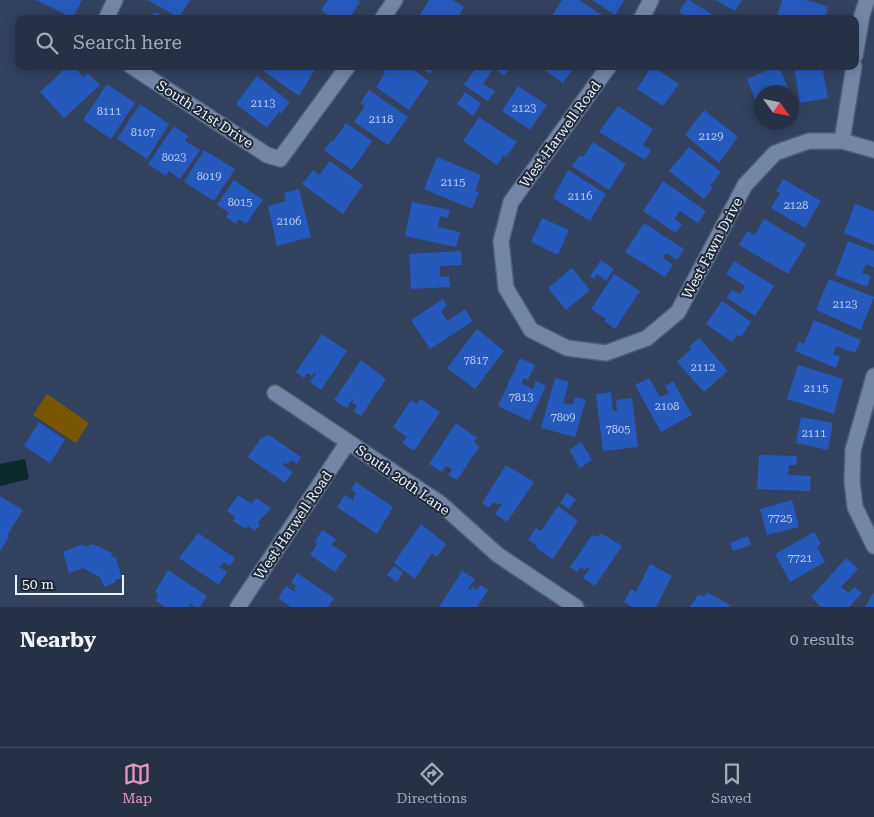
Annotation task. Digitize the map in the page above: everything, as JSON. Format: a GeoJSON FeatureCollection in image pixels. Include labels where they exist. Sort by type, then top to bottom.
{"type":"FeatureCollection","features":[{"type":"Feature","properties":{"kind":"street"},"geometry":{"type":"LineString","coordinates":[[108,15],[115,0]]}},
{"type":"Feature","properties":{"kind":"street"},"geometry":{"type":"LineString","coordinates":[[385,15],[395,0]]}},
{"type":"Feature","properties":{"kind":"street"},"geometry":{"type":"LineString","coordinates":[[643,15],[651,0]]}},
{"type":"Feature","properties":{"kind":"street"},"geometry":{"type":"LineString","coordinates":[[859,33],[867,0]]}},
{"type":"Feature","properties":{"kind":"street","name":"South 21st Drive"},"geometry":{"type":"LineString","coordinates":[[137,70],[267,155],[280,159],[345,70]]}},
{"type":"Feature","properties":{"kind":"street","name":"West Harwell Road"},"geometry":{"type":"LineString","coordinates":[[606,70],[511,202],[502,241],[506,288],[531,330],[567,348],[606,353],[647,338],[678,312]]}},
{"type":"Feature","properties":{"kind":"street"},"geometry":{"type":"LineString","coordinates":[[842,141],[853,70]]}},
{"type":"Feature","properties":{"kind":"street","name":"West Fawn Drive"},"geometry":{"type":"LineString","coordinates":[[678,312],[745,185],[774,154],[810,141],[842,141],[874,150]]}},
{"type":"Feature","properties":{"kind":"street"},"geometry":{"type":"LineString","coordinates":[[874,376],[853,450],[852,480],[855,507],[874,546]]}},
{"type":"Feature","properties":{"kind":"street","name":"South 20th Lane"},"geometry":{"type":"LineString","coordinates":[[275,393],[441,504],[498,555],[576,607]]}},
{"type":"Feature","properties":{"kind":"street","name":"West Harwell Road"},"geometry":{"type":"LineString","coordinates":[[238,607],[348,442]]}},
{"type":"Feature","properties":{"kind":"shaded area"},"geometry":{"type":"Polygon","coordinates":[[[47,394],[89,423],[76,443],[33,415],[47,394]]]}},
{"type":"Feature","properties":{"kind":"shaded area"},"geometry":{"type":"Polygon","coordinates":[[[25,459],[29,479],[0,486],[0,464],[25,459]]]}},
{"type":"Feature","properties":{"kind":"building"},"geometry":{"type":"Polygon","coordinates":[[[36,0],[82,0],[74,15],[67,15],[36,0]]]}},
{"type":"Feature","properties":{"kind":"building"},"geometry":{"type":"Polygon","coordinates":[[[148,0],[190,0],[181,15],[174,15],[148,0]]]}},
{"type":"Feature","properties":{"kind":"building"},"geometry":{"type":"Polygon","coordinates":[[[328,0],[358,0],[360,2],[352,15],[328,15],[321,10],[328,0]]]}},
{"type":"Feature","properties":{"kind":"building"},"geometry":{"type":"Polygon","coordinates":[[[429,0],[453,0],[464,7],[460,15],[420,15],[429,0]]]}},
{"type":"Feature","properties":{"kind":"building"},"geometry":{"type":"Polygon","coordinates":[[[562,0],[579,0],[602,15],[553,15],[562,0]]]}},
{"type":"Feature","properties":{"kind":"building"},"geometry":{"type":"Polygon","coordinates":[[[592,0],[623,0],[624,1],[615,15],[592,0]]]}},
{"type":"Feature","properties":{"kind":"building"},"geometry":{"type":"Polygon","coordinates":[[[687,0],[689,0],[713,15],[684,15],[679,12],[687,0]]]}},
{"type":"Feature","properties":{"kind":"building"},"geometry":{"type":"Polygon","coordinates":[[[716,0],[742,0],[735,11],[716,0]]]}},
{"type":"Feature","properties":{"kind":"building"},"geometry":{"type":"Polygon","coordinates":[[[782,0],[807,0],[828,7],[826,15],[777,15],[782,0]]]}},
{"type":"Feature","properties":{"kind":"building"},"geometry":{"type":"Polygon","coordinates":[[[64,70],[77,70],[83,77],[88,73],[100,85],[64,118],[40,92],[64,70]]]}},
{"type":"Feature","properties":{"kind":"building"},"geometry":{"type":"Polygon","coordinates":[[[262,70],[315,70],[299,96],[262,70]]]}},
{"type":"Feature","properties":{"kind":"building"},"geometry":{"type":"Polygon","coordinates":[[[384,70],[414,70],[429,81],[409,110],[376,87],[385,73],[383,72],[384,70]]]}},
{"type":"Feature","properties":{"kind":"building"},"geometry":{"type":"Polygon","coordinates":[[[424,70],[432,70],[430,74],[424,70]]]}},
{"type":"Feature","properties":{"kind":"building"},"geometry":{"type":"Polygon","coordinates":[[[474,70],[493,70],[483,84],[495,91],[488,101],[464,85],[474,70]]]}},
{"type":"Feature","properties":{"kind":"building"},"geometry":{"type":"Polygon","coordinates":[[[496,70],[509,70],[504,76],[496,70]]]}},
{"type":"Feature","properties":{"kind":"building"},"geometry":{"type":"Polygon","coordinates":[[[545,70],[572,70],[563,83],[545,70]]]}},
{"type":"Feature","properties":{"kind":"building"},"geometry":{"type":"Polygon","coordinates":[[[649,70],[658,70],[679,84],[663,106],[637,89],[649,70]]]}},
{"type":"Feature","properties":{"kind":"building"},"geometry":{"type":"Polygon","coordinates":[[[768,70],[780,70],[787,85],[754,85],[754,96],[747,79],[768,70]]]}},
{"type":"Feature","properties":{"kind":"building"},"geometry":{"type":"Polygon","coordinates":[[[795,70],[823,70],[828,98],[800,103],[799,85],[797,85],[795,70]]]}},
{"type":"Feature","properties":{"kind":"building"},"geometry":{"type":"Polygon","coordinates":[[[257,76],[290,102],[281,114],[279,112],[267,128],[236,104],[257,76]]]}},
{"type":"Feature","properties":{"kind":"building"},"geometry":{"type":"Polygon","coordinates":[[[107,84],[135,103],[111,139],[83,120],[107,84]]]}},
{"type":"Feature","properties":{"kind":"building"},"geometry":{"type":"Polygon","coordinates":[[[518,86],[547,105],[530,130],[502,111],[518,86]]]}},
{"type":"Feature","properties":{"kind":"building"},"geometry":{"type":"Polygon","coordinates":[[[369,90],[408,117],[388,145],[354,122],[365,106],[360,103],[369,90]]]}},
{"type":"Feature","properties":{"kind":"building"},"geometry":{"type":"Polygon","coordinates":[[[465,92],[481,104],[473,116],[457,104],[465,92]]]}},
{"type":"Feature","properties":{"kind":"building"},"geometry":{"type":"Polygon","coordinates":[[[140,104],[169,124],[147,159],[117,139],[140,104]]]}},
{"type":"Feature","properties":{"kind":"building"},"geometry":{"type":"Polygon","coordinates":[[[618,106],[653,129],[643,145],[651,150],[645,160],[599,132],[618,106]]]}},
{"type":"Feature","properties":{"kind":"building"},"geometry":{"type":"Polygon","coordinates":[[[704,110],[738,137],[719,163],[685,135],[704,110]]]}},
{"type":"Feature","properties":{"kind":"building"},"geometry":{"type":"Polygon","coordinates":[[[479,117],[517,142],[506,157],[504,155],[497,165],[463,141],[479,117]]]}},
{"type":"Feature","properties":{"kind":"building"},"geometry":{"type":"Polygon","coordinates":[[[346,123],[372,141],[352,170],[324,150],[331,141],[333,142],[346,123]]]}},
{"type":"Feature","properties":{"kind":"building"},"geometry":{"type":"Polygon","coordinates":[[[174,126],[188,136],[185,141],[200,150],[180,179],[169,171],[166,176],[148,164],[174,126]]]}},
{"type":"Feature","properties":{"kind":"building"},"geometry":{"type":"Polygon","coordinates":[[[593,142],[626,164],[609,190],[572,166],[580,155],[583,157],[593,142]]]}},
{"type":"Feature","properties":{"kind":"building"},"geometry":{"type":"Polygon","coordinates":[[[689,147],[721,172],[710,186],[713,188],[704,199],[669,171],[689,147]]]}},
{"type":"Feature","properties":{"kind":"building"},"geometry":{"type":"Polygon","coordinates":[[[204,150],[235,169],[214,201],[184,182],[204,150]]]}},
{"type":"Feature","properties":{"kind":"building"},"geometry":{"type":"Polygon","coordinates":[[[437,157],[481,175],[475,191],[479,192],[472,209],[424,189],[437,157]]]}},
{"type":"Feature","properties":{"kind":"building"},"geometry":{"type":"Polygon","coordinates":[[[330,161],[363,185],[343,214],[302,184],[313,170],[319,175],[330,161]]]}},
{"type":"Feature","properties":{"kind":"building"},"geometry":{"type":"Polygon","coordinates":[[[568,170],[606,194],[590,221],[553,198],[568,170]]]}},
{"type":"Feature","properties":{"kind":"building"},"geometry":{"type":"Polygon","coordinates":[[[783,179],[821,201],[805,228],[771,208],[780,193],[776,191],[783,179]]]}},
{"type":"Feature","properties":{"kind":"building"},"geometry":{"type":"Polygon","coordinates":[[[234,180],[263,200],[246,224],[239,219],[236,224],[226,217],[229,213],[217,205],[234,180]]]}},
{"type":"Feature","properties":{"kind":"building"},"geometry":{"type":"Polygon","coordinates":[[[663,181],[706,211],[698,223],[680,211],[674,219],[682,224],[676,233],[643,211],[663,181]]]}},
{"type":"Feature","properties":{"kind":"building"},"geometry":{"type":"Polygon","coordinates":[[[299,189],[311,237],[277,246],[268,206],[286,201],[284,193],[299,189]]]}},
{"type":"Feature","properties":{"kind":"building"},"geometry":{"type":"Polygon","coordinates":[[[412,202],[450,210],[448,218],[440,216],[438,227],[460,232],[456,247],[405,236],[412,202]]]}},
{"type":"Feature","properties":{"kind":"building"},"geometry":{"type":"Polygon","coordinates":[[[855,204],[874,211],[874,245],[844,233],[855,204]]]}},
{"type":"Feature","properties":{"kind":"building"},"geometry":{"type":"Polygon","coordinates":[[[542,218],[569,230],[558,255],[531,242],[542,218]]]}},
{"type":"Feature","properties":{"kind":"building"},"geometry":{"type":"Polygon","coordinates":[[[764,219],[806,244],[788,274],[739,245],[747,231],[755,235],[764,219]]]}},
{"type":"Feature","properties":{"kind":"building"},"geometry":{"type":"Polygon","coordinates":[[[644,223],[684,249],[677,260],[666,253],[663,258],[673,265],[665,277],[625,252],[644,223]]]}},
{"type":"Feature","properties":{"kind":"building"},"geometry":{"type":"Polygon","coordinates":[[[848,241],[874,251],[874,267],[866,264],[862,273],[871,276],[867,287],[835,275],[848,241]]]}},
{"type":"Feature","properties":{"kind":"building"},"geometry":{"type":"Polygon","coordinates":[[[461,251],[462,265],[440,266],[440,277],[449,276],[450,287],[411,289],[409,254],[461,251]]]}},
{"type":"Feature","properties":{"kind":"building"},"geometry":{"type":"Polygon","coordinates":[[[601,260],[614,269],[606,281],[597,274],[594,279],[590,276],[601,260]]]}},
{"type":"Feature","properties":{"kind":"building"},"geometry":{"type":"Polygon","coordinates":[[[734,261],[774,286],[755,316],[727,298],[732,290],[740,294],[745,286],[726,274],[734,261]]]}},
{"type":"Feature","properties":{"kind":"building"},"geometry":{"type":"Polygon","coordinates":[[[572,268],[590,290],[566,310],[548,288],[572,268]]]}},
{"type":"Feature","properties":{"kind":"building"},"geometry":{"type":"Polygon","coordinates":[[[614,274],[640,291],[615,329],[604,321],[606,319],[591,309],[614,274]]]}},
{"type":"Feature","properties":{"kind":"building"},"geometry":{"type":"Polygon","coordinates":[[[829,279],[874,297],[861,330],[816,310],[829,279]]]}},
{"type":"Feature","properties":{"kind":"building"},"geometry":{"type":"Polygon","coordinates":[[[443,299],[447,306],[441,311],[447,321],[465,309],[473,321],[430,349],[411,320],[443,299]]]}},
{"type":"Feature","properties":{"kind":"building"},"geometry":{"type":"Polygon","coordinates":[[[722,301],[751,322],[741,337],[737,335],[732,342],[706,324],[722,301]]]}},
{"type":"Feature","properties":{"kind":"building"},"geometry":{"type":"Polygon","coordinates":[[[814,320],[861,340],[855,353],[836,346],[833,354],[840,357],[836,368],[795,351],[799,342],[804,344],[814,320]]]}},
{"type":"Feature","properties":{"kind":"building"},"geometry":{"type":"Polygon","coordinates":[[[477,329],[504,351],[475,389],[447,368],[477,329]]]}},
{"type":"Feature","properties":{"kind":"building"},"geometry":{"type":"Polygon","coordinates":[[[322,334],[347,351],[321,390],[310,382],[315,372],[312,376],[307,373],[304,378],[296,372],[322,334]]]}},
{"type":"Feature","properties":{"kind":"building"},"geometry":{"type":"Polygon","coordinates":[[[699,338],[728,371],[704,392],[677,362],[691,349],[689,347],[699,338]]]}},
{"type":"Feature","properties":{"kind":"building"},"geometry":{"type":"Polygon","coordinates":[[[520,358],[535,365],[528,380],[524,378],[521,383],[533,389],[536,381],[546,386],[530,421],[498,406],[520,358]]]}},
{"type":"Feature","properties":{"kind":"building"},"geometry":{"type":"Polygon","coordinates":[[[361,360],[386,379],[361,416],[353,411],[357,406],[352,403],[353,399],[347,408],[334,400],[361,360]]]}},
{"type":"Feature","properties":{"kind":"building"},"geometry":{"type":"Polygon","coordinates":[[[798,365],[843,379],[834,414],[787,399],[798,365]]]}},
{"type":"Feature","properties":{"kind":"building"},"geometry":{"type":"Polygon","coordinates":[[[555,378],[569,382],[563,403],[573,405],[575,397],[586,400],[575,437],[541,428],[555,378]]]}},
{"type":"Feature","properties":{"kind":"building"},"geometry":{"type":"Polygon","coordinates":[[[649,378],[660,397],[669,393],[665,386],[673,381],[692,415],[661,432],[635,385],[649,378]]]}},
{"type":"Feature","properties":{"kind":"building"},"geometry":{"type":"Polygon","coordinates":[[[611,392],[613,411],[617,411],[616,400],[632,398],[638,447],[603,451],[596,394],[611,392]]]}},
{"type":"Feature","properties":{"kind":"building"},"geometry":{"type":"Polygon","coordinates":[[[420,399],[440,412],[414,451],[402,443],[407,437],[393,427],[411,400],[417,404],[420,399]]]}},
{"type":"Feature","properties":{"kind":"building"},"geometry":{"type":"Polygon","coordinates":[[[801,417],[833,423],[828,450],[796,443],[801,417]]]}},
{"type":"Feature","properties":{"kind":"building"},"geometry":{"type":"Polygon","coordinates":[[[39,422],[65,440],[50,463],[24,446],[39,422]]]}},
{"type":"Feature","properties":{"kind":"building"},"geometry":{"type":"Polygon","coordinates":[[[456,423],[477,438],[474,442],[479,447],[457,480],[448,475],[452,469],[446,466],[442,472],[429,464],[456,423]]]}},
{"type":"Feature","properties":{"kind":"building"},"geometry":{"type":"Polygon","coordinates":[[[269,435],[301,457],[297,464],[291,460],[288,465],[285,462],[283,465],[293,472],[285,483],[248,457],[261,438],[269,435]]]}},
{"type":"Feature","properties":{"kind":"building"},"geometry":{"type":"Polygon","coordinates":[[[581,442],[592,460],[580,468],[569,450],[581,442]]]}},
{"type":"Feature","properties":{"kind":"building"},"geometry":{"type":"Polygon","coordinates":[[[759,455],[797,456],[796,465],[789,465],[788,475],[811,476],[810,491],[757,489],[759,455]]]}},
{"type":"Feature","properties":{"kind":"building"},"geometry":{"type":"Polygon","coordinates":[[[506,465],[534,482],[507,522],[495,514],[502,504],[499,503],[498,505],[493,502],[489,508],[482,503],[506,465]]]}},
{"type":"Feature","properties":{"kind":"building"},"geometry":{"type":"Polygon","coordinates":[[[356,482],[393,507],[377,534],[337,507],[345,495],[354,501],[353,498],[356,493],[351,490],[356,482]]]}},
{"type":"Feature","properties":{"kind":"building"},"geometry":{"type":"Polygon","coordinates":[[[567,493],[576,499],[569,509],[560,503],[567,493]]]}},
{"type":"Feature","properties":{"kind":"building"},"geometry":{"type":"Polygon","coordinates":[[[238,495],[252,504],[256,498],[271,508],[259,521],[258,523],[260,524],[255,531],[248,526],[246,529],[233,521],[235,517],[227,511],[238,495]]]}},
{"type":"Feature","properties":{"kind":"building"},"geometry":{"type":"Polygon","coordinates":[[[0,496],[23,510],[0,551],[0,496]]]}},
{"type":"Feature","properties":{"kind":"building"},"geometry":{"type":"Polygon","coordinates":[[[792,500],[799,527],[767,535],[760,509],[792,500]]]}},
{"type":"Feature","properties":{"kind":"building"},"geometry":{"type":"Polygon","coordinates":[[[558,506],[578,521],[553,559],[536,548],[537,546],[528,540],[536,528],[541,531],[558,506]]]}},
{"type":"Feature","properties":{"kind":"building"},"geometry":{"type":"Polygon","coordinates":[[[421,524],[446,544],[437,557],[432,553],[415,579],[394,563],[421,524]]]}},
{"type":"Feature","properties":{"kind":"building"},"geometry":{"type":"Polygon","coordinates":[[[322,530],[336,539],[332,545],[347,555],[335,572],[310,555],[317,544],[315,542],[322,530]]]}},
{"type":"Feature","properties":{"kind":"building"},"geometry":{"type":"Polygon","coordinates":[[[814,532],[821,544],[817,547],[825,562],[790,582],[775,554],[814,532]]]}},
{"type":"Feature","properties":{"kind":"building"},"geometry":{"type":"Polygon","coordinates":[[[198,533],[235,558],[230,566],[224,562],[221,566],[217,565],[227,572],[219,585],[179,558],[198,533]]]}},
{"type":"Feature","properties":{"kind":"building"},"geometry":{"type":"Polygon","coordinates":[[[601,533],[622,546],[595,586],[583,578],[590,568],[588,567],[585,570],[581,567],[577,572],[570,567],[592,535],[598,537],[601,533]]]}},
{"type":"Feature","properties":{"kind":"building"},"geometry":{"type":"Polygon","coordinates":[[[748,536],[751,545],[733,551],[730,543],[748,536]]]}},
{"type":"Feature","properties":{"kind":"building"},"geometry":{"type":"Polygon","coordinates":[[[83,544],[84,547],[93,544],[112,553],[111,556],[116,558],[122,578],[104,587],[101,578],[83,568],[69,573],[63,552],[83,544]]]}},
{"type":"Feature","properties":{"kind":"building"},"geometry":{"type":"Polygon","coordinates":[[[846,558],[858,569],[841,587],[849,593],[854,587],[862,593],[849,607],[821,607],[811,597],[846,558]]]}},
{"type":"Feature","properties":{"kind":"building"},"geometry":{"type":"Polygon","coordinates":[[[650,564],[672,576],[656,607],[632,607],[624,602],[631,589],[636,592],[650,564]]]}},
{"type":"Feature","properties":{"kind":"building"},"geometry":{"type":"Polygon","coordinates":[[[394,566],[403,572],[397,582],[387,575],[394,566]]]}},
{"type":"Feature","properties":{"kind":"building"},"geometry":{"type":"Polygon","coordinates":[[[168,570],[207,596],[200,607],[195,607],[190,603],[189,605],[192,607],[165,607],[156,601],[158,594],[155,592],[168,570]]]}},
{"type":"Feature","properties":{"kind":"building"},"geometry":{"type":"Polygon","coordinates":[[[462,571],[475,579],[468,589],[470,590],[472,587],[477,590],[480,585],[488,590],[477,607],[439,607],[462,571]]]}},
{"type":"Feature","properties":{"kind":"building"},"geometry":{"type":"Polygon","coordinates":[[[297,573],[334,598],[328,607],[291,607],[278,598],[286,586],[295,592],[296,586],[291,582],[297,573]]]}},
{"type":"Feature","properties":{"kind":"building"},"geometry":{"type":"Polygon","coordinates":[[[707,592],[730,605],[729,607],[690,607],[698,595],[705,596],[707,592]]]}},
{"type":"Feature","properties":{"kind":"building"},"geometry":{"type":"Polygon","coordinates":[[[874,592],[874,607],[865,607],[874,592]]]}}]}
